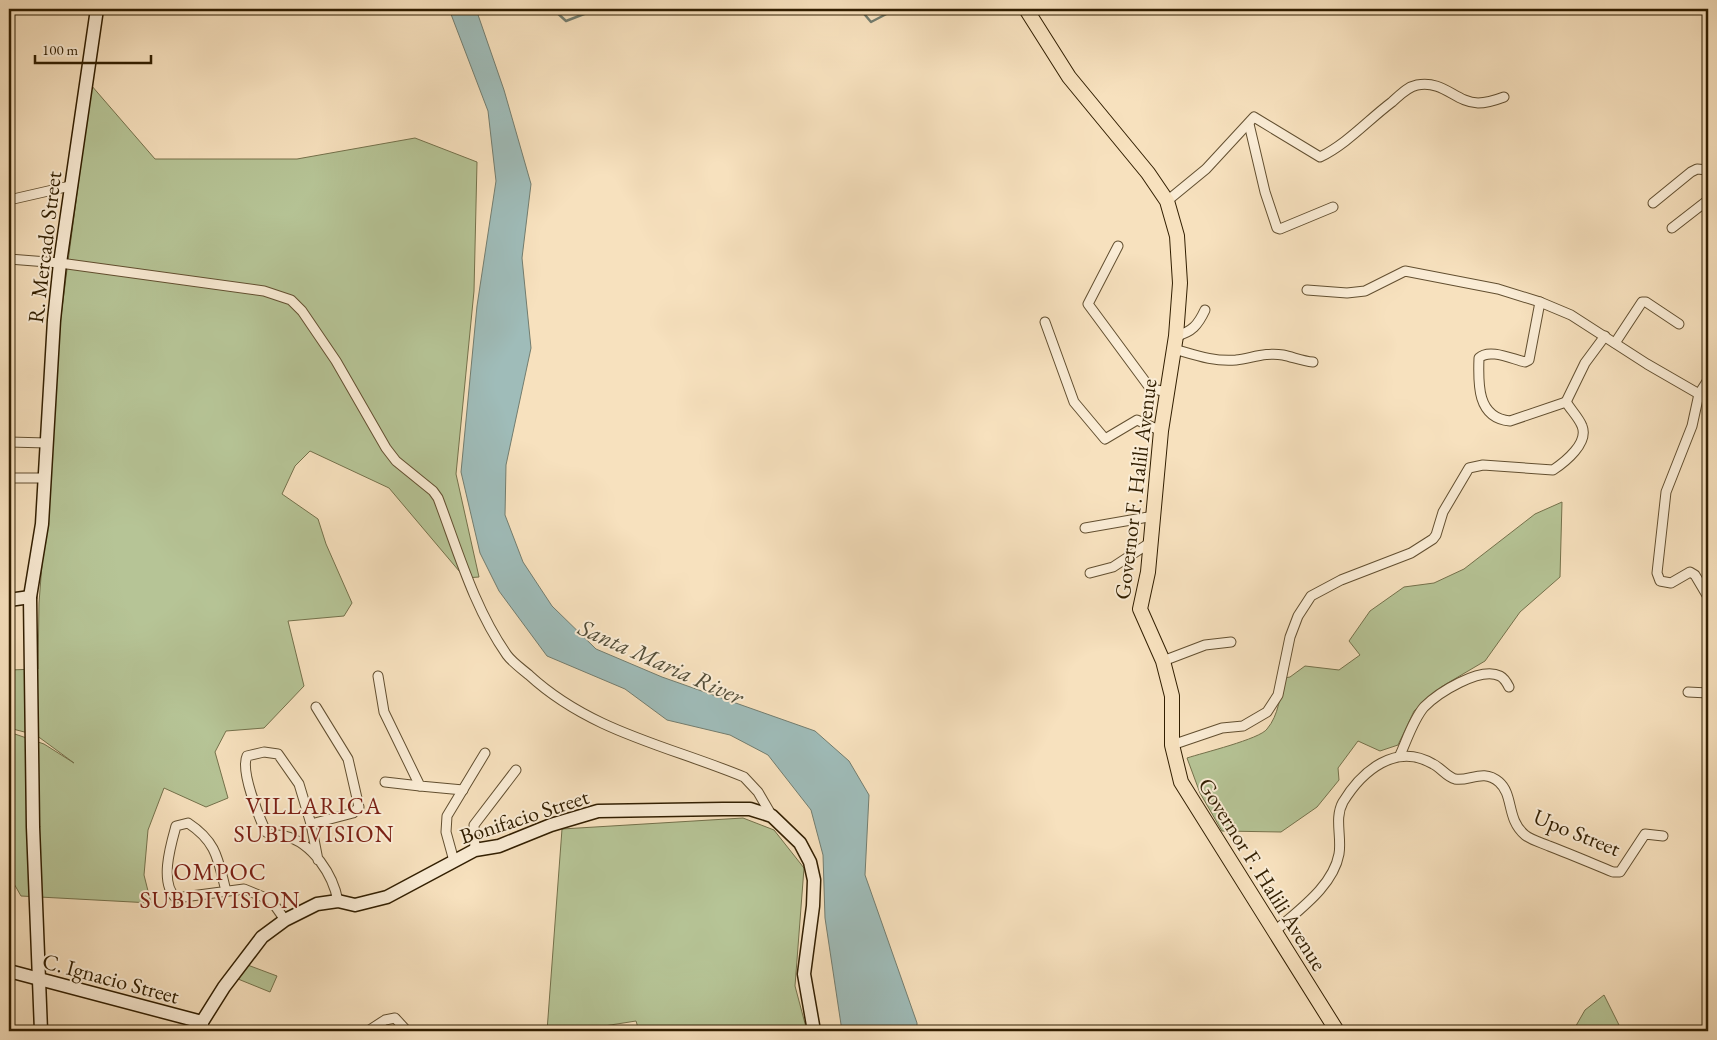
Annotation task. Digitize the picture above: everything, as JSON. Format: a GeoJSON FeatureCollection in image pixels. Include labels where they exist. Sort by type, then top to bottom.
{"type":"FeatureCollection","features":[{"type":"Feature","properties":{"kind":"main road","name":"Governor F. Halili Avenue"},"geometry":{"type":"LineString","coordinates":[[1026,9],[1069,77],[1148,173],[1167,201],[1177,236],[1180,283],[1175,343],[1161,431],[1148,572],[1140,609],[1163,661],[1172,696],[1172,745],[1177,769],[1190,800],[1337,1031]]}},
{"type":"Feature","properties":{"kind":"street","name":"R. Mercado Street"},"geometry":{"type":"LineString","coordinates":[[41,1031],[34,884],[30,597],[42,524],[54,320],[60,263],[97,9]]}},
{"type":"Feature","properties":{"kind":"street"},"geometry":{"type":"LineString","coordinates":[[1252,121],[1320,157],[1338,148],[1409,88],[1435,85],[1449,90],[1466,100],[1477,103],[1504,97]]}},
{"type":"Feature","properties":{"kind":"street"},"geometry":{"type":"LineString","coordinates":[[1167,201],[1206,169],[1252,121]]}},
{"type":"Feature","properties":{"kind":"street"},"geometry":{"type":"LineString","coordinates":[[1252,121],[1265,192],[1277,228],[1287,227],[1333,207]]}},
{"type":"Feature","properties":{"kind":"street"},"geometry":{"type":"LineString","coordinates":[[1654,203],[1691,172],[1701,168],[1708,170]]}},
{"type":"Feature","properties":{"kind":"street"},"geometry":{"type":"LineString","coordinates":[[9,200],[70,186]]}},
{"type":"Feature","properties":{"kind":"street"},"geometry":{"type":"LineString","coordinates":[[1672,228],[1708,200]]}},
{"type":"Feature","properties":{"kind":"street"},"geometry":{"type":"LineString","coordinates":[[1118,246],[1088,304],[1150,388],[1166,392]]}},
{"type":"Feature","properties":{"kind":"street"},"geometry":{"type":"LineString","coordinates":[[9,259],[60,263],[264,291],[291,300],[314,327],[396,461],[433,491],[438,498],[482,611],[508,656],[537,683],[567,705],[627,736],[744,777],[758,792],[772,816],[800,843],[810,862],[814,880],[804,974],[814,1031]]}},
{"type":"Feature","properties":{"kind":"street"},"geometry":{"type":"LineString","coordinates":[[1307,290],[1347,293],[1365,291],[1405,271],[1498,289],[1540,302],[1571,315],[1647,364],[1705,387],[1666,492],[1657,574],[1660,581],[1671,583],[1690,572],[1695,575],[1708,597]]}},
{"type":"Feature","properties":{"kind":"street"},"geometry":{"type":"LineString","coordinates":[[1540,302],[1529,360],[1525,362],[1491,354],[1482,356],[1478,372],[1479,394],[1491,415],[1501,420],[1510,421],[1566,402],[1585,363],[1605,336]]}},
{"type":"Feature","properties":{"kind":"street"},"geometry":{"type":"LineString","coordinates":[[1615,343],[1642,302],[1646,302],[1679,324]]}},
{"type":"Feature","properties":{"kind":"street"},"geometry":{"type":"LineString","coordinates":[[1205,310],[1199,323],[1175,343],[1214,361],[1237,360],[1261,354],[1283,355],[1296,360],[1313,362]]}},
{"type":"Feature","properties":{"kind":"street"},"geometry":{"type":"LineString","coordinates":[[1045,322],[1074,402],[1105,439],[1137,420],[1161,431]]}},
{"type":"Feature","properties":{"kind":"street"},"geometry":{"type":"LineString","coordinates":[[1172,745],[1222,728],[1243,726],[1267,712],[1278,695],[1290,638],[1298,616],[1311,596],[1341,580],[1411,553],[1433,539],[1443,512],[1469,468],[1483,465],[1548,470],[1559,466],[1579,445],[1584,436],[1582,426],[1566,402]]}},
{"type":"Feature","properties":{"kind":"street"},"geometry":{"type":"LineString","coordinates":[[9,442],[47,443]]}},
{"type":"Feature","properties":{"kind":"street"},"geometry":{"type":"LineString","coordinates":[[9,478],[45,478]]}},
{"type":"Feature","properties":{"kind":"street"},"geometry":{"type":"LineString","coordinates":[[1085,528],[1154,516]]}},
{"type":"Feature","properties":{"kind":"street"},"geometry":{"type":"LineString","coordinates":[[1090,573],[1112,567],[1151,542]]}},
{"type":"Feature","properties":{"kind":"street"},"geometry":{"type":"LineString","coordinates":[[9,600],[30,597]]}},
{"type":"Feature","properties":{"kind":"street"},"geometry":{"type":"LineString","coordinates":[[1163,661],[1205,645],[1231,642]]}},
{"type":"Feature","properties":{"kind":"street"},"geometry":{"type":"LineString","coordinates":[[1274,932],[1312,897],[1329,878],[1339,856],[1338,816],[1342,804],[1368,771],[1382,761],[1400,755],[1411,729],[1424,708],[1444,691],[1467,679],[1492,673],[1502,676],[1509,687]]}},
{"type":"Feature","properties":{"kind":"street"},"geometry":{"type":"LineString","coordinates":[[378,676],[384,712],[420,786]]}},
{"type":"Feature","properties":{"kind":"street"},"geometry":{"type":"LineString","coordinates":[[1688,692],[1708,693]]}},
{"type":"Feature","properties":{"kind":"street"},"geometry":{"type":"LineString","coordinates":[[311,824],[353,813],[359,807],[348,760],[316,708]]}},
{"type":"Feature","properties":{"kind":"street"},"geometry":{"type":"LineString","coordinates":[[318,860],[311,824],[299,784],[278,754],[264,752],[248,756],[245,760],[250,786],[266,832],[286,836],[318,860],[333,882],[338,901]]}},
{"type":"Feature","properties":{"kind":"street"},"geometry":{"type":"LineString","coordinates":[[454,861],[446,822],[447,816],[485,753]]}},
{"type":"Feature","properties":{"kind":"street","name":"Upo Street"},"geometry":{"type":"LineString","coordinates":[[1400,755],[1419,758],[1433,763],[1455,779],[1486,776],[1496,780],[1506,791],[1511,815],[1526,836],[1612,872],[1620,872],[1645,834],[1663,836]]}},
{"type":"Feature","properties":{"kind":"street"},"geometry":{"type":"LineString","coordinates":[[475,850],[474,825],[516,770]]}},
{"type":"Feature","properties":{"kind":"street"},"geometry":{"type":"LineString","coordinates":[[385,782],[463,790]]}},
{"type":"Feature","properties":{"kind":"street","name":"Bonifacio Street"},"geometry":{"type":"LineString","coordinates":[[202,1027],[224,987],[262,937],[285,920],[317,904],[338,901],[355,905],[388,896],[475,850],[500,846],[550,825],[598,811],[750,809],[772,816]]}},
{"type":"Feature","properties":{"kind":"street"},"geometry":{"type":"LineString","coordinates":[[226,891],[216,851],[209,840],[188,823],[176,826],[168,859],[168,878],[173,896],[180,899],[244,889],[271,900],[285,920]]}},
{"type":"Feature","properties":{"kind":"street","name":"C. Ignacio Street"},"geometry":{"type":"LineString","coordinates":[[9,971],[202,1027]]}},
{"type":"Feature","properties":{"kind":"street"},"geometry":{"type":"LineString","coordinates":[[368,1031],[380,1023],[395,1018],[407,1031]]}},
{"type":"Feature","properties":{"kind":"green space"},"geometry":{"type":"Polygon","coordinates":[[[91,85],[155,159],[297,159],[415,138],[477,162],[474,291],[456,474],[479,577],[465,578],[389,488],[310,451],[295,466],[282,494],[318,519],[326,544],[352,603],[344,616],[288,621],[304,686],[264,728],[226,731],[215,752],[228,798],[206,807],[164,788],[148,830],[144,875],[151,903],[21,896],[9,875],[9,732],[44,744],[74,763],[36,735],[9,728],[9,670],[38,669],[39,603],[61,316],[91,85]]]}},
{"type":"Feature","properties":{"kind":"green space"},"geometry":{"type":"Polygon","coordinates":[[[1562,502],[1560,577],[1520,612],[1485,661],[1441,687],[1414,711],[1398,745],[1380,751],[1358,741],[1338,768],[1339,780],[1317,807],[1281,832],[1222,831],[1200,793],[1187,758],[1243,741],[1262,733],[1274,718],[1284,678],[1290,677],[1305,666],[1339,670],[1360,655],[1349,641],[1370,611],[1404,587],[1434,583],[1464,569],[1535,514],[1562,502]]]}},
{"type":"Feature","properties":{"kind":"green space"},"geometry":{"type":"Polygon","coordinates":[[[743,818],[774,830],[804,868],[795,986],[807,1031],[639,1031],[636,1021],[572,1031],[547,1031],[562,829],[743,818]]]}},
{"type":"Feature","properties":{"kind":"green space"},"geometry":{"type":"Polygon","coordinates":[[[245,964],[277,976],[270,992],[238,979],[245,964]]]}},
{"type":"Feature","properties":{"kind":"green space"},"geometry":{"type":"Polygon","coordinates":[[[1604,995],[1622,1031],[1573,1031],[1585,1010],[1604,995]]]}},
{"type":"Feature","properties":{"kind":"water"},"geometry":{"type":"Polygon","coordinates":[[[449,9],[476,9],[504,90],[531,184],[522,258],[531,348],[506,465],[505,515],[523,562],[552,606],[596,649],[662,677],[815,731],[849,761],[869,795],[865,875],[917,1023],[917,1031],[842,1031],[825,918],[823,855],[811,810],[768,755],[730,735],[667,720],[625,689],[547,656],[499,591],[480,553],[461,472],[477,306],[496,181],[488,111],[449,9]]]}},
{"type":"Feature","properties":{"kind":"waterway"},"geometry":{"type":"LineString","coordinates":[[553,9],[566,21],[597,9]]}},
{"type":"Feature","properties":{"kind":"waterway"},"geometry":{"type":"LineString","coordinates":[[860,9],[871,22],[896,9]]}},
{"type":"Feature","properties":{"kind":"district","name":"VILLARICA SUBDIVISION"},"geometry":{"type":"Point","coordinates":[314,820]}},
{"type":"Feature","properties":{"kind":"district","name":"OMPOC SUBDIVISION"},"geometry":{"type":"Point","coordinates":[220,886]}},
{"type":"Feature","properties":{"kind":"water label","name":"Santa Maria River"},"geometry":{"type":"Point","coordinates":[661,662]}}]}
